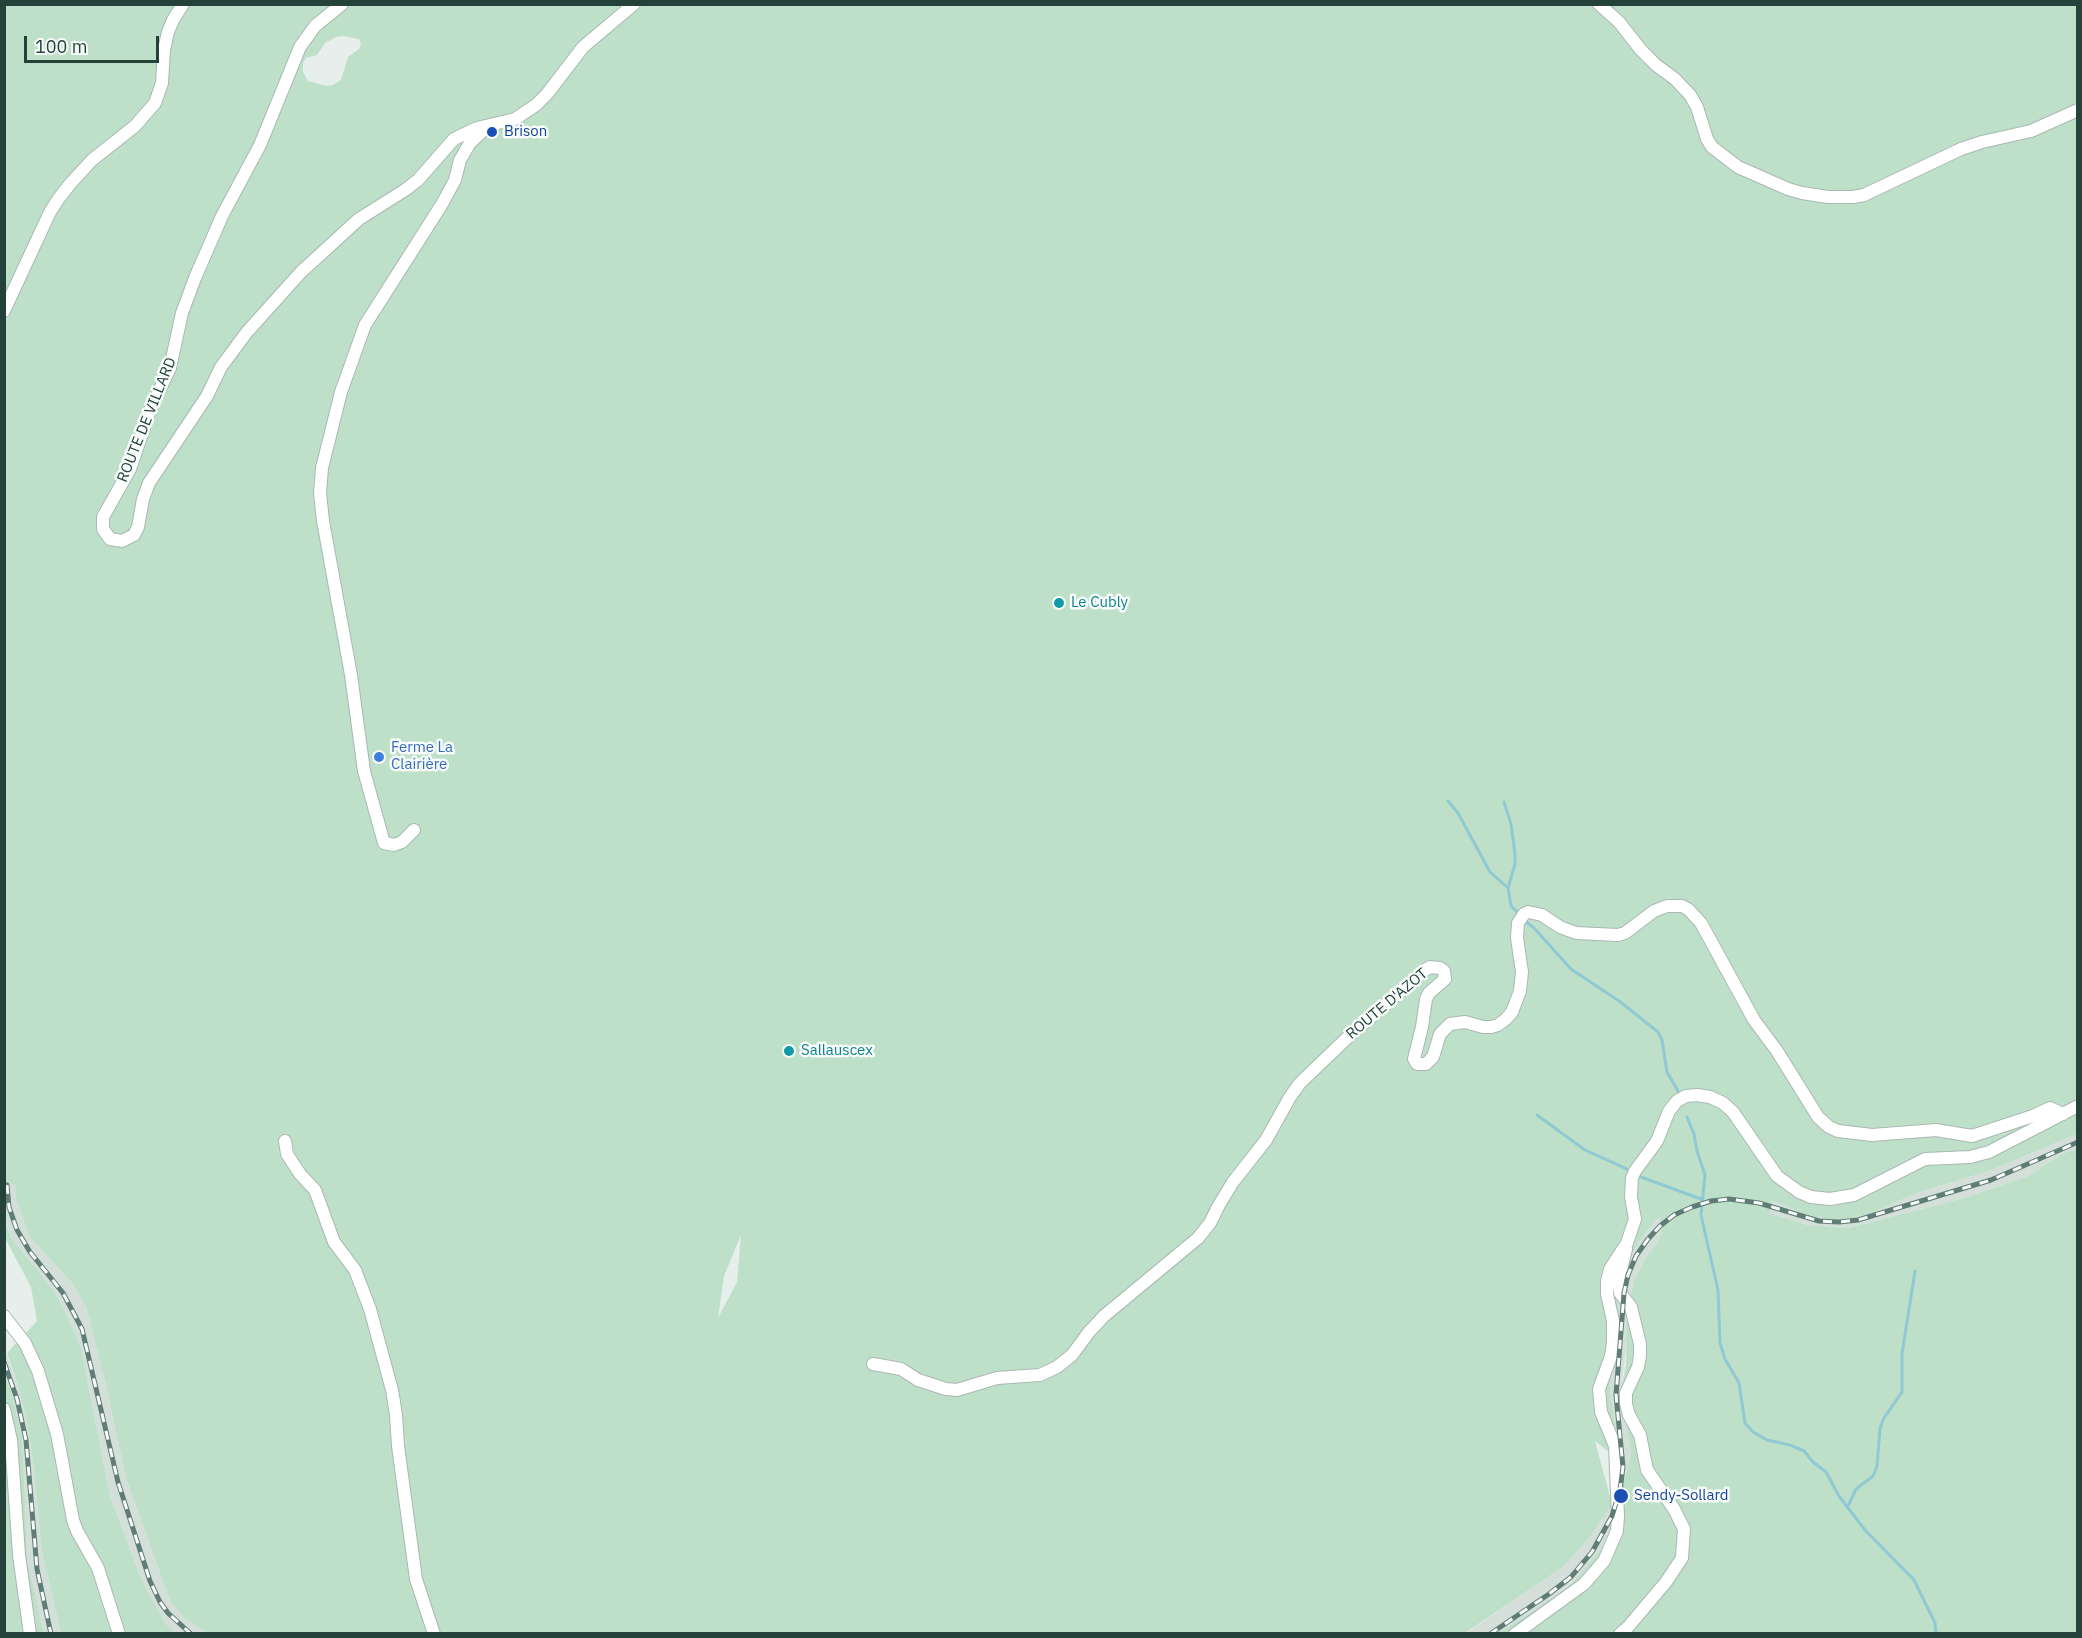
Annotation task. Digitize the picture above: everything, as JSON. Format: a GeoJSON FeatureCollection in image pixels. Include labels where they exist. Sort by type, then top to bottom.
{"type":"FeatureCollection","features":[{"type":"Feature","properties":{"kind":"street"},"geometry":{"type":"LineString","coordinates":[[4,311],[50,212],[59,198],[92,160],[135,126],[155,103],[162,83],[168,32],[183,4]]}},
{"type":"Feature","properties":{"kind":"street","name":"ROUTE DE VILLARD"},"geometry":{"type":"LineString","coordinates":[[342,4],[315,26],[300,47],[260,145],[222,216],[185,303],[170,368],[150,410],[130,469],[104,516],[103,529],[109,538],[122,541],[134,535],[140,522],[143,499],[153,477],[197,411],[220,367],[288,286],[358,219],[418,180],[454,139],[470,131],[515,119],[536,105],[583,47],[634,4]]}},
{"type":"Feature","properties":{"kind":"street"},"geometry":{"type":"LineString","coordinates":[[1599,4],[1619,22],[1656,65],[1676,79],[1690,95],[1697,106],[1707,139],[1719,154],[1738,167],[1802,193],[1853,197],[1864,195],[1961,150],[1982,142],[2031,130],[2078,110]]}},
{"type":"Feature","properties":{"kind":"street"},"geometry":{"type":"LineString","coordinates":[[414,830],[402,842],[394,845],[384,843],[364,771],[351,675],[323,521],[320,493],[322,468],[341,392],[365,325],[442,204],[455,180],[460,160],[470,144],[489,125]]}},
{"type":"Feature","properties":{"kind":"street","name":"ROUTE D'AZOT"},"geometry":{"type":"LineString","coordinates":[[873,1364],[894,1367],[918,1380],[957,1390],[997,1378],[1040,1375],[1057,1367],[1072,1355],[1104,1316],[1198,1238],[1210,1223],[1233,1182],[1266,1140],[1300,1083],[1347,1038],[1425,970],[1430,967],[1440,968],[1444,971],[1445,980],[1429,993],[1426,999],[1422,1027],[1415,1050],[1414,1059],[1417,1064],[1426,1064],[1433,1057],[1440,1034],[1450,1024],[1465,1022],[1491,1027],[1506,1019],[1512,1012],[1520,991],[1522,972],[1517,938],[1518,923],[1528,912],[1542,915],[1560,927],[1576,933],[1618,935],[1625,933],[1654,911],[1667,906],[1682,906],[1688,909],[1701,923],[1754,1020],[1777,1051],[1818,1117],[1838,1131],[1872,1135],[1936,1130],[1972,1136],[2050,1108],[2063,1114]]}},
{"type":"Feature","properties":{"kind":"street"},"geometry":{"type":"LineString","coordinates":[[1515,1634],[1584,1584],[1604,1561],[1617,1532],[1615,1446],[1601,1412],[1599,1389],[1611,1356],[1613,1342],[1613,1321],[1606,1281],[1610,1269],[1627,1242],[1635,1219],[1631,1197],[1632,1178],[1658,1141],[1669,1111],[1677,1101],[1686,1096],[1703,1096],[1723,1103],[1733,1112],[1778,1176],[1798,1192],[1811,1197],[1830,1199],[1854,1195],[1925,1159],[1970,1156],[1989,1152],[2078,1106]]}},
{"type":"Feature","properties":{"kind":"street"},"geometry":{"type":"LineString","coordinates":[[285,1141],[287,1154],[300,1174],[315,1190],[334,1242],[355,1270],[370,1309],[392,1390],[416,1579],[434,1634]]}},
{"type":"Feature","properties":{"kind":"street"},"geometry":{"type":"LineString","coordinates":[[1620,1634],[1628,1628],[1666,1582],[1682,1558],[1684,1528],[1647,1470],[1640,1435],[1626,1404],[1626,1393],[1638,1367],[1640,1356],[1640,1344],[1630,1306],[1620,1293],[1618,1282],[1626,1257],[1627,1242]]}},
{"type":"Feature","properties":{"kind":"street"},"geometry":{"type":"LineString","coordinates":[[4,1316],[25,1343],[38,1371],[57,1434],[73,1520],[98,1568],[119,1634]]}},
{"type":"Feature","properties":{"kind":"street"},"geometry":{"type":"LineString","coordinates":[[4,1409],[11,1440],[20,1566],[30,1634]]}},
{"type":"Feature","properties":{"kind":"shaded area"},"geometry":{"type":"Polygon","coordinates":[[[2077,1134],[2077,1149],[2064,1153],[2026,1177],[1961,1199],[1848,1228],[1807,1225],[1769,1213],[1771,1201],[1808,1215],[1827,1219],[1873,1212],[1918,1192],[1989,1171],[2077,1134]]]}},
{"type":"Feature","properties":{"kind":"shaded area"},"geometry":{"type":"Polygon","coordinates":[[[5,1183],[15,1183],[16,1198],[29,1236],[71,1282],[86,1306],[126,1478],[170,1601],[205,1631],[213,1633],[175,1633],[165,1623],[141,1578],[110,1496],[81,1348],[52,1288],[12,1239],[5,1220],[5,1183]]]}},
{"type":"Feature","properties":{"kind":"shaded area"},"geometry":{"type":"Polygon","coordinates":[[[1661,1217],[1662,1232],[1658,1243],[1645,1259],[1627,1340],[1621,1390],[1631,1453],[1613,1527],[1588,1568],[1554,1597],[1499,1633],[1465,1634],[1563,1567],[1612,1504],[1617,1437],[1610,1389],[1619,1311],[1618,1297],[1630,1256],[1652,1224],[1661,1217]]]}},
{"type":"Feature","properties":{"kind":"shaded area"},"geometry":{"type":"Polygon","coordinates":[[[4,1348],[19,1389],[27,1423],[34,1468],[41,1547],[61,1633],[44,1633],[28,1563],[22,1436],[5,1374],[4,1348]]]}},
{"type":"Feature","properties":{"kind":"green space"},"geometry":{"type":"Polygon","coordinates":[[[4,5],[2077,5],[2077,1134],[1989,1171],[1919,1192],[1873,1212],[1846,1220],[1808,1215],[1772,1201],[1769,1213],[1807,1225],[1848,1228],[1961,1199],[2026,1177],[2064,1153],[2077,1149],[2077,1633],[1499,1633],[1572,1583],[1599,1552],[1613,1527],[1631,1453],[1621,1390],[1626,1365],[1627,1315],[1634,1282],[1662,1232],[1660,1217],[1652,1224],[1630,1256],[1618,1297],[1619,1311],[1610,1389],[1620,1461],[1595,1441],[1612,1504],[1590,1536],[1563,1567],[1465,1633],[213,1634],[184,1617],[170,1601],[126,1478],[86,1306],[71,1282],[29,1236],[16,1198],[15,1184],[5,1183],[4,5]],[[336,37],[325,43],[317,55],[306,58],[303,63],[303,72],[308,81],[326,86],[341,80],[348,57],[359,49],[361,44],[359,39],[336,37]],[[741,1235],[724,1276],[718,1318],[737,1282],[741,1235]]]}},
{"type":"Feature","properties":{"kind":"green space"},"geometry":{"type":"Polygon","coordinates":[[[4,1220],[12,1239],[52,1288],[81,1348],[110,1496],[141,1578],[165,1623],[175,1633],[61,1633],[41,1547],[34,1468],[27,1423],[7,1353],[37,1321],[31,1287],[5,1238],[4,1220]]]}},
{"type":"Feature","properties":{"kind":"green space"},"geometry":{"type":"Polygon","coordinates":[[[4,1374],[11,1391],[22,1436],[28,1563],[44,1633],[5,1633],[4,1374]]]}},
{"type":"Feature","properties":{"kind":"waterway"},"geometry":{"type":"LineString","coordinates":[[1448,801],[1458,813],[1490,872],[1508,888],[1511,906],[1517,912]]}},
{"type":"Feature","properties":{"kind":"waterway"},"geometry":{"type":"LineString","coordinates":[[1504,802],[1511,824],[1515,854],[1515,864],[1508,888]]}},
{"type":"Feature","properties":{"kind":"waterway"},"geometry":{"type":"LineString","coordinates":[[1524,920],[1571,969],[1619,1001],[1658,1032],[1662,1040],[1667,1072],[1678,1091]]}},
{"type":"Feature","properties":{"kind":"waterway"},"geometry":{"type":"LineString","coordinates":[[1537,1115],[1585,1150],[1627,1169]]}},
{"type":"Feature","properties":{"kind":"waterway"},"geometry":{"type":"LineString","coordinates":[[1687,1117],[1705,1175],[1701,1215],[1718,1290],[1720,1343],[1725,1359],[1739,1383],[1745,1423],[1753,1432],[1767,1440],[1804,1451],[1826,1472],[1839,1496],[1865,1530],[1914,1580],[1935,1623],[1936,1634]]}},
{"type":"Feature","properties":{"kind":"waterway"},"geometry":{"type":"LineString","coordinates":[[1641,1177],[1701,1199]]}},
{"type":"Feature","properties":{"kind":"waterway"},"geometry":{"type":"LineString","coordinates":[[1848,1506],[1856,1489],[1873,1476],[1877,1466],[1880,1428],[1884,1418],[1902,1392],[1902,1354],[1915,1271]]}},
{"type":"Feature","properties":{"kind":"railway"},"geometry":{"type":"LineString","coordinates":[[1490,1634],[1571,1577],[1592,1552],[1612,1516],[1620,1490],[1623,1467],[1616,1395],[1624,1293],[1636,1256],[1660,1226],[1674,1215],[1692,1207],[1711,1201],[1729,1199],[1759,1203],[1819,1221],[1858,1220],[1991,1180],[2078,1142]]}},
{"type":"Feature","properties":{"kind":"railway"},"geometry":{"type":"LineString","coordinates":[[7,1185],[9,1207],[17,1230],[30,1252],[63,1293],[82,1329],[118,1482],[150,1581],[168,1613],[191,1634]]}},
{"type":"Feature","properties":{"kind":"railway"},"geometry":{"type":"LineString","coordinates":[[4,1362],[17,1399],[26,1440],[37,1569],[51,1634]]}},
{"type":"Feature","properties":{"kind":"place","name":"Brison"},"geometry":{"type":"Point","coordinates":[492,132]}},
{"type":"Feature","properties":{"kind":"place","name":"Le Cubly"},"geometry":{"type":"Point","coordinates":[1059,603]}},
{"type":"Feature","properties":{"kind":"place","name":"Ferme La Clairière"},"geometry":{"type":"Point","coordinates":[379,757]}},
{"type":"Feature","properties":{"kind":"place","name":"Sallauscex"},"geometry":{"type":"Point","coordinates":[789,1051]}},
{"type":"Feature","properties":{"kind":"place","name":"Sendy-Sollard"},"geometry":{"type":"Point","coordinates":[1621,1496]}}]}
